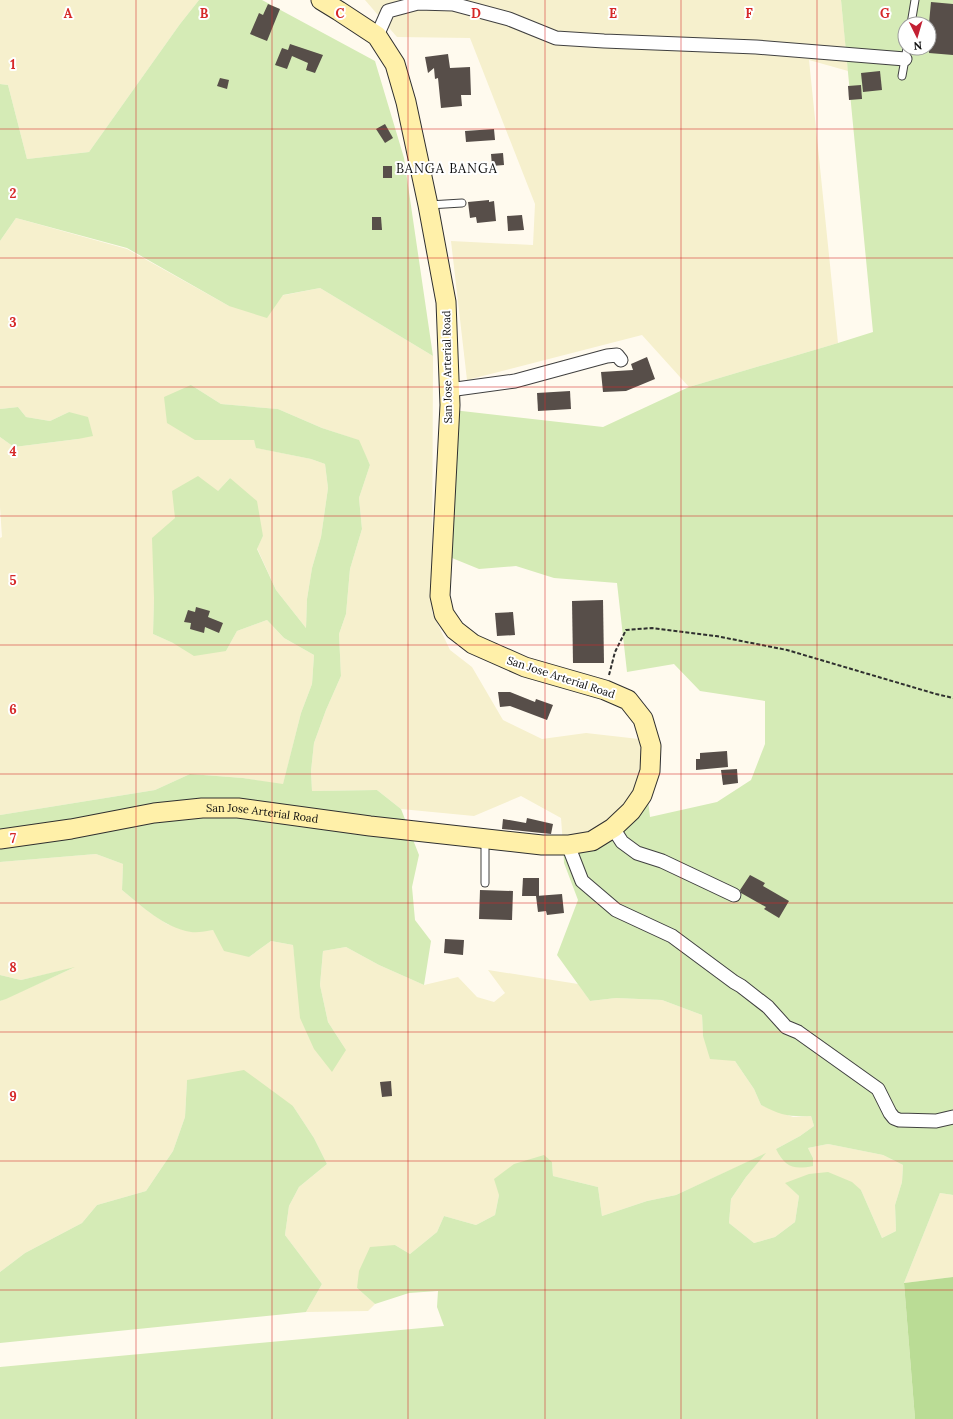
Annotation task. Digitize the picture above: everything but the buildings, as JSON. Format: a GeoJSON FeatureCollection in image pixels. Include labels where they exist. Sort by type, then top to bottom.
{"type":"FeatureCollection","features":[{"type":"Feature","properties":{"kind":"main road","name":"San Jose Arterial Road"},"geometry":{"type":"LineString","coordinates":[[0,839],[71,829],[154,813],[202,808],[231,808],[484,839],[542,845],[568,845],[592,841],[613,828],[631,811],[642,795],[650,771],[651,746],[644,719],[628,700],[605,690],[525,667],[479,647],[455,630],[444,614],[440,596],[450,405],[446,302],[428,204],[406,102],[395,64],[377,36],[321,0]]}},
{"type":"Feature","properties":{"kind":"street"},"geometry":{"type":"LineString","coordinates":[[377,36],[388,11],[418,3],[453,4],[509,19],[556,38],[897,54]]}},
{"type":"Feature","properties":{"kind":"street"},"geometry":{"type":"LineString","coordinates":[[449,390],[515,381],[608,356],[617,355],[621,360]]}},
{"type":"Feature","properties":{"kind":"street"},"geometry":{"type":"LineString","coordinates":[[613,828],[622,842],[637,853],[662,861],[734,895]]}},
{"type":"Feature","properties":{"kind":"street"},"geometry":{"type":"LineString","coordinates":[[568,845],[582,881],[616,910],[672,936],[741,986],[768,1007],[786,1027],[798,1032],[878,1089],[894,1118],[899,1120],[936,1121],[953,1117]]}},
{"type":"Feature","properties":{"kind":"lane"},"geometry":{"type":"LineString","coordinates":[[912,16],[915,0]]}},
{"type":"Feature","properties":{"kind":"lane"},"geometry":{"type":"LineString","coordinates":[[902,76],[906,56]]}},
{"type":"Feature","properties":{"kind":"lane"},"geometry":{"type":"LineString","coordinates":[[428,204],[462,203]]}},
{"type":"Feature","properties":{"kind":"lane"},"geometry":{"type":"LineString","coordinates":[[484,839],[485,883]]}},
{"type":"Feature","properties":{"kind":"path"},"geometry":{"type":"LineString","coordinates":[[605,690],[615,652],[626,630],[652,628],[716,636],[787,650],[953,698]]}},
{"type":"Feature","properties":{"kind":"shaded area"},"geometry":{"type":"Polygon","coordinates":[[[0,0],[199,0],[180,24],[89,152],[27,159],[8,85],[0,84],[0,0]]]}},
{"type":"Feature","properties":{"kind":"shaded area"},"geometry":{"type":"Polygon","coordinates":[[[365,0],[841,0],[848,71],[809,60],[838,343],[689,387],[642,335],[467,380],[451,241],[533,245],[535,204],[470,38],[397,37],[365,0]]]}},
{"type":"Feature","properties":{"kind":"shaded area"},"geometry":{"type":"Polygon","coordinates":[[[16,218],[127,249],[229,306],[320,288],[433,356],[432,612],[450,650],[472,667],[503,720],[542,739],[586,733],[639,739],[646,783],[631,811],[563,845],[561,818],[521,796],[474,816],[401,809],[377,790],[312,791],[311,771],[314,743],[326,710],[341,676],[339,634],[346,614],[350,569],[362,529],[359,498],[370,465],[358,440],[322,428],[278,409],[221,404],[191,385],[195,440],[254,440],[257,448],[311,459],[325,464],[328,488],[321,537],[312,568],[307,599],[306,628],[276,590],[257,548],[263,536],[230,478],[218,491],[175,518],[154,598],[153,634],[173,643],[226,651],[237,631],[267,620],[284,638],[314,655],[312,684],[301,713],[283,785],[243,778],[190,774],[155,790],[0,815],[0,538],[2,537],[0,507],[0,437],[14,447],[78,439],[69,412],[50,421],[26,417],[18,407],[0,409],[0,241],[16,218]]]}},
{"type":"Feature","properties":{"kind":"shaded area"},"geometry":{"type":"Polygon","coordinates":[[[96,854],[123,864],[122,890],[149,912],[167,924],[192,932],[213,930],[249,957],[271,941],[293,945],[297,979],[346,1050],[328,1022],[320,985],[323,951],[346,947],[379,965],[424,985],[458,977],[477,997],[494,1002],[505,993],[488,970],[578,984],[590,1001],[616,998],[662,1000],[702,1015],[703,1036],[735,1061],[754,1089],[761,1105],[793,1117],[811,1116],[814,1126],[800,1136],[776,1149],[813,1158],[808,1148],[828,1144],[883,1155],[903,1165],[902,1182],[895,1205],[896,1231],[882,1238],[861,1190],[786,1183],[799,1196],[795,1222],[775,1237],[754,1243],[729,1223],[731,1199],[746,1177],[765,1154],[676,1195],[647,1201],[602,1216],[598,1187],[553,1176],[552,1162],[499,1195],[495,1215],[476,1225],[444,1216],[437,1232],[410,1254],[395,1245],[357,1288],[375,1304],[368,1311],[306,1312],[322,1284],[285,1235],[289,1206],[299,1187],[327,1164],[314,1138],[293,1106],[187,1080],[185,1117],[173,1151],[146,1191],[97,1205],[82,1223],[25,1253],[0,1272],[0,1001],[73,968],[21,980],[0,975],[0,862],[96,854]]]}},
{"type":"Feature","properties":{"kind":"shaded area"},"geometry":{"type":"Polygon","coordinates":[[[940,1193],[953,1195],[953,1277],[904,1283],[940,1193]]]}},
{"type":"Feature","properties":{"kind":"green space"},"geometry":{"type":"Polygon","coordinates":[[[199,0],[262,0],[375,61],[404,158],[433,356],[320,288],[283,295],[267,318],[229,306],[127,248],[16,218],[0,241],[0,84],[8,85],[27,159],[89,152],[180,24],[199,0]]]}},
{"type":"Feature","properties":{"kind":"green space"},"geometry":{"type":"Polygon","coordinates":[[[841,0],[953,0],[953,1195],[940,1193],[904,1283],[915,1419],[0,1419],[0,1367],[444,1326],[437,1307],[438,1291],[409,1293],[375,1304],[357,1288],[359,1271],[370,1247],[395,1245],[410,1254],[437,1232],[444,1216],[476,1225],[495,1215],[499,1195],[494,1179],[514,1164],[544,1155],[552,1162],[553,1176],[598,1187],[602,1216],[647,1201],[676,1195],[766,1153],[746,1177],[731,1199],[729,1223],[754,1243],[775,1237],[795,1222],[799,1196],[785,1183],[809,1174],[828,1172],[852,1182],[861,1190],[882,1238],[896,1231],[895,1205],[902,1182],[903,1165],[883,1155],[828,1144],[808,1148],[813,1158],[813,1166],[800,1168],[790,1166],[783,1160],[776,1149],[800,1136],[814,1126],[811,1116],[785,1115],[761,1105],[754,1089],[735,1061],[710,1059],[703,1036],[702,1015],[662,1000],[616,998],[590,1001],[557,955],[578,900],[564,863],[563,845],[592,841],[646,783],[650,817],[717,802],[751,780],[765,744],[765,701],[700,691],[674,664],[627,672],[617,583],[554,578],[516,566],[479,569],[452,558],[453,410],[603,427],[689,387],[873,332],[841,0]]]}},
{"type":"Feature","properties":{"kind":"green space"},"geometry":{"type":"Polygon","coordinates":[[[191,385],[221,404],[278,409],[322,428],[359,440],[370,465],[359,498],[362,529],[350,569],[346,614],[339,634],[341,676],[326,710],[314,743],[311,771],[312,791],[377,790],[401,809],[419,855],[412,887],[415,920],[431,941],[424,985],[379,965],[346,947],[323,951],[320,985],[328,1022],[346,1050],[332,1072],[314,1049],[300,1018],[293,945],[271,941],[249,957],[224,951],[213,930],[191,932],[171,926],[154,916],[122,890],[123,864],[96,854],[0,862],[0,815],[155,790],[190,774],[243,778],[283,784],[301,713],[312,684],[314,655],[284,638],[267,620],[237,631],[226,651],[194,656],[173,643],[153,634],[154,598],[152,538],[175,518],[172,491],[198,476],[218,491],[230,478],[257,501],[263,536],[257,549],[276,590],[306,628],[307,599],[312,568],[321,537],[328,488],[325,464],[311,459],[256,448],[254,440],[195,440],[167,423],[164,397],[191,385]]]}},
{"type":"Feature","properties":{"kind":"green space"},"geometry":{"type":"Polygon","coordinates":[[[18,407],[26,417],[50,421],[69,412],[88,417],[93,436],[14,447],[0,437],[0,409],[18,407]]]}},
{"type":"Feature","properties":{"kind":"green space"},"geometry":{"type":"Polygon","coordinates":[[[75,967],[0,1001],[0,975],[21,980],[75,967]]]}},
{"type":"Feature","properties":{"kind":"green space"},"geometry":{"type":"Polygon","coordinates":[[[244,1070],[293,1106],[314,1138],[327,1164],[299,1187],[289,1206],[285,1235],[322,1284],[306,1312],[0,1343],[0,1272],[25,1253],[82,1223],[97,1205],[146,1191],[173,1151],[185,1117],[187,1080],[244,1070]]]}},
{"type":"Feature","properties":{"kind":"green space"},"geometry":{"type":"Polygon","coordinates":[[[953,1277],[953,1419],[915,1419],[904,1283],[953,1277]]]}},
{"type":"Feature","properties":{"kind":"district","name":"BANGA BANGA"},"geometry":{"type":"Point","coordinates":[447,168]}}]}
